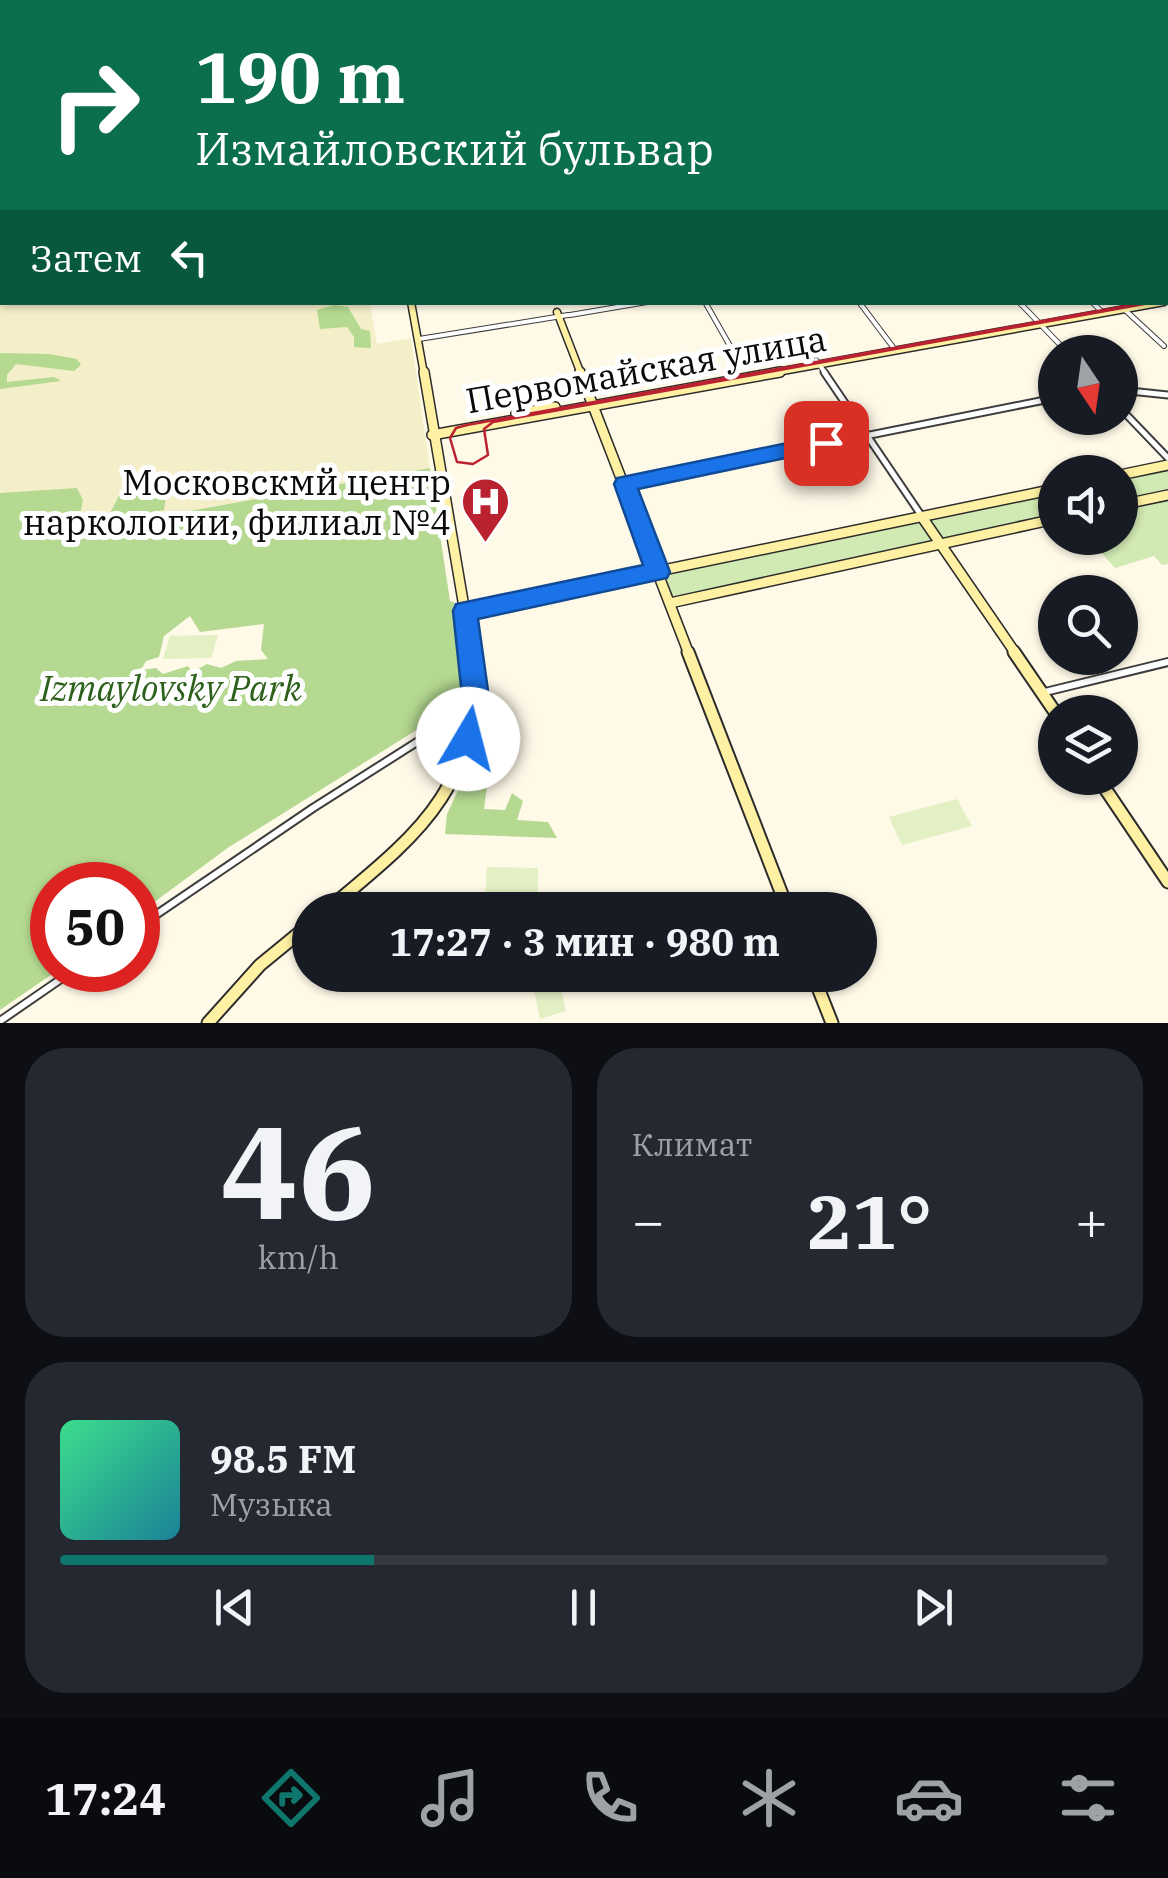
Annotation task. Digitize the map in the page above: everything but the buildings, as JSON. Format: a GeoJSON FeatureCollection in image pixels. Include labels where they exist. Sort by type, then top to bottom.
{"type":"FeatureCollection","features":[{"type":"Feature","properties":{"kind":"main road"},"geometry":{"type":"LineString","coordinates":[[348,892],[394,854],[428,818],[458,766],[476,705],[465,611],[412,305]]}},
{"type":"Feature","properties":{"kind":"main road"},"geometry":{"type":"LineString","coordinates":[[1101,311],[1126,305]]}},
{"type":"Feature","properties":{"kind":"main road"},"geometry":{"type":"LineString","coordinates":[[1101,311],[1146,305]]}},
{"type":"Feature","properties":{"kind":"main road","name":"Первомайская улица"},"geometry":{"type":"LineString","coordinates":[[432,432],[1101,311]]}},
{"type":"Feature","properties":{"kind":"main road"},"geometry":{"type":"LineString","coordinates":[[560,312],[670,603],[1038,523]]}},
{"type":"Feature","properties":{"kind":"main road"},"geometry":{"type":"LineString","coordinates":[[465,611],[1038,493]]}},
{"type":"Feature","properties":{"kind":"main road"},"geometry":{"type":"LineString","coordinates":[[922,517],[1042,693]]}},
{"type":"Feature","properties":{"kind":"main road"},"geometry":{"type":"LineString","coordinates":[[1109,795],[1168,882]]}},
{"type":"Feature","properties":{"kind":"main road"},"geometry":{"type":"LineString","coordinates":[[208,1023],[260,966],[292,939]]}},
{"type":"Feature","properties":{"kind":"main road"},"geometry":{"type":"LineString","coordinates":[[820,992],[832,1023]]}},
{"type":"Feature","properties":{"kind":"street"},"geometry":{"type":"LineString","coordinates":[[419,339],[560,312],[620,305]]}},
{"type":"Feature","properties":{"kind":"street"},"geometry":{"type":"LineString","coordinates":[[708,305],[738,360]]}},
{"type":"Feature","properties":{"kind":"street"},"geometry":{"type":"LineString","coordinates":[[861,305],[894,349]]}},
{"type":"Feature","properties":{"kind":"street"},"geometry":{"type":"LineString","coordinates":[[1022,305],[1050,335]]}},
{"type":"Feature","properties":{"kind":"street"},"geometry":{"type":"LineString","coordinates":[[1095,305],[1101,311]]}},
{"type":"Feature","properties":{"kind":"street"},"geometry":{"type":"LineString","coordinates":[[1125,310],[1164,346]]}},
{"type":"Feature","properties":{"kind":"street"},"geometry":{"type":"LineString","coordinates":[[818,363],[922,517]]}},
{"type":"Feature","properties":{"kind":"street"},"geometry":{"type":"LineString","coordinates":[[1138,392],[1168,395]]}},
{"type":"Feature","properties":{"kind":"street"},"geometry":{"type":"LineString","coordinates":[[625,484],[1038,401]]}},
{"type":"Feature","properties":{"kind":"street"},"geometry":{"type":"LineString","coordinates":[[1138,428],[1168,461],[1138,470]]}},
{"type":"Feature","properties":{"kind":"street"},"geometry":{"type":"LineString","coordinates":[[1138,501],[1168,495]]}},
{"type":"Feature","properties":{"kind":"street"},"geometry":{"type":"LineString","coordinates":[[670,603],[781,892]]}},
{"type":"Feature","properties":{"kind":"street"},"geometry":{"type":"LineString","coordinates":[[1042,693],[1168,662]]}},
{"type":"Feature","properties":{"kind":"street"},"geometry":{"type":"LineString","coordinates":[[160,912],[325,800],[476,705]]}},
{"type":"Feature","properties":{"kind":"street"},"geometry":{"type":"LineString","coordinates":[[0,1021],[42,992]]}},
{"type":"Feature","properties":{"kind":"shaded area"},"geometry":{"type":"Polygon","coordinates":[[[0,305],[370,305],[377,344],[411,338],[430,468],[0,544],[0,305]]]}},
{"type":"Feature","properties":{"kind":"green space"},"geometry":{"type":"Polygon","coordinates":[[[334,305],[348,307],[361,329],[370,331],[371,348],[354,347],[354,337],[347,327],[320,329],[317,310],[334,305]]]}},
{"type":"Feature","properties":{"kind":"green space"},"geometry":{"type":"Polygon","coordinates":[[[0,353],[49,354],[77,359],[81,365],[74,371],[16,364],[7,375],[7,382],[54,377],[61,381],[0,389],[0,353]]]}},
{"type":"Feature","properties":{"kind":"green space"},"geometry":{"type":"Polygon","coordinates":[[[1168,467],[1168,493],[1138,499],[1138,473],[1168,467]]]}},
{"type":"Feature","properties":{"kind":"green space","name":"Izmaylovsky Park"},"geometry":{"type":"Polygon","coordinates":[[[430,468],[450,601],[454,602],[463,649],[463,701],[229,847],[160,898],[160,862],[30,862],[30,989],[0,1010],[0,493],[77,488],[83,500],[80,515],[99,527],[430,468]],[[190,616],[164,636],[159,657],[146,661],[141,670],[156,668],[163,674],[188,666],[192,672],[207,664],[221,668],[236,661],[268,659],[261,650],[264,624],[200,632],[190,616]]]}},
{"type":"Feature","properties":{"kind":"green space"},"geometry":{"type":"Polygon","coordinates":[[[169,476],[164,510],[106,521],[124,486],[169,476]]]}},
{"type":"Feature","properties":{"kind":"green space"},"geometry":{"type":"Polygon","coordinates":[[[1038,495],[1038,521],[944,541],[928,521],[1038,495]]]}},
{"type":"Feature","properties":{"kind":"green space"},"geometry":{"type":"Polygon","coordinates":[[[1168,501],[1168,564],[1162,565],[1154,556],[1115,568],[1103,555],[1138,555],[1138,507],[1168,501]]]}},
{"type":"Feature","properties":{"kind":"green space"},"geometry":{"type":"Polygon","coordinates":[[[918,519],[935,542],[676,598],[671,596],[663,576],[918,519]]]}},
{"type":"Feature","properties":{"kind":"green space"},"geometry":{"type":"Polygon","coordinates":[[[218,635],[211,658],[163,659],[170,636],[218,635]]]}},
{"type":"Feature","properties":{"kind":"green space"},"geometry":{"type":"Polygon","coordinates":[[[475,754],[491,756],[484,809],[505,810],[512,793],[523,801],[517,820],[548,822],[557,838],[445,834],[447,814],[475,754]]]}},
{"type":"Feature","properties":{"kind":"green space"},"geometry":{"type":"Polygon","coordinates":[[[957,799],[972,826],[902,845],[889,817],[957,799]]]}},
{"type":"Feature","properties":{"kind":"green space"},"geometry":{"type":"Polygon","coordinates":[[[487,867],[538,868],[538,892],[485,892],[487,867]]]}},
{"type":"Feature","properties":{"kind":"green space"},"geometry":{"type":"Polygon","coordinates":[[[534,992],[562,992],[566,1011],[540,1019],[534,992]]]}},
{"type":"Feature","properties":{"kind":"tram line"},"geometry":{"type":"LineString","coordinates":[[1131,305],[467,425],[456,428],[450,438],[457,462],[473,464],[488,455],[484,429],[493,422],[1138,305]]}},
{"type":"Feature","properties":{"kind":"place","name":"Московскмй центр наркологии, филиал №4"},"geometry":{"type":"Point","coordinates":[486,544]}},
{"type":"Feature","properties":{"kind":"route"},"geometry":{"type":"LineString","coordinates":[[468,739],[476,705],[465,611],[658,572],[625,484],[826,443]]}}]}
